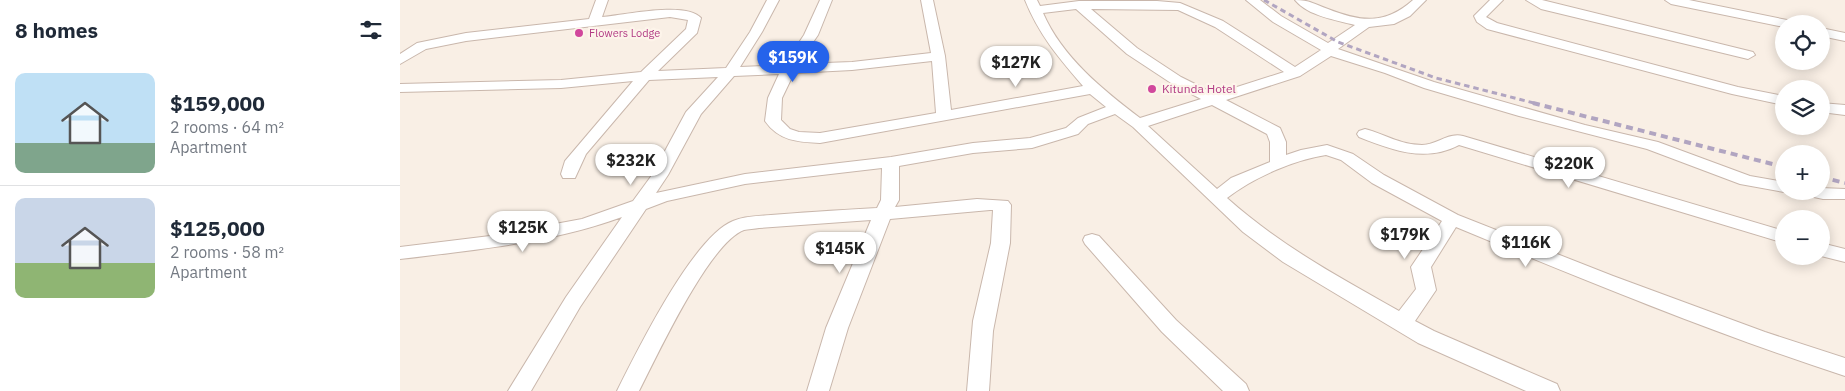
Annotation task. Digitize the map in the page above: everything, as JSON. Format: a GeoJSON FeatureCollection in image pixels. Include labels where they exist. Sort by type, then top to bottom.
{"type":"FeatureCollection","features":[{"type":"Feature","properties":{"kind":"street"},"geometry":{"type":"LineString","coordinates":[[594,22],[602,0]]}},
{"type":"Feature","properties":{"kind":"street"},"geometry":{"type":"LineString","coordinates":[[519,391],[573,302],[660,174],[694,112],[730,72],[756,32],[773,0]]}},
{"type":"Feature","properties":{"kind":"street"},"geometry":{"type":"LineString","coordinates":[[826,0],[811,35],[789,68],[775,98],[773,121],[784,132],[797,137],[820,138],[1093,90]]}},
{"type":"Feature","properties":{"kind":"street"},"geometry":{"type":"LineString","coordinates":[[927,0],[938,56],[944,115]]}},
{"type":"Feature","properties":{"kind":"street"},"geometry":{"type":"LineString","coordinates":[[1252,0],[1277,19],[1330,51],[1429,85],[1582,130],[1652,145],[1746,180],[1775,185]]}},
{"type":"Feature","properties":{"kind":"street"},"geometry":{"type":"LineString","coordinates":[[1302,0],[1316,10],[1366,24],[1390,21],[1406,13],[1420,0]]}},
{"type":"Feature","properties":{"kind":"street"},"geometry":{"type":"LineString","coordinates":[[1497,0],[1480,16],[1481,19],[1492,26],[1729,89],[1775,99]]}},
{"type":"Feature","properties":{"kind":"street"},"geometry":{"type":"LineString","coordinates":[[1532,0],[1545,6],[1581,15],[1748,54]]}},
{"type":"Feature","properties":{"kind":"street"},"geometry":{"type":"LineString","coordinates":[[1671,0],[1775,22]]}},
{"type":"Feature","properties":{"kind":"street"},"geometry":{"type":"LineString","coordinates":[[1295,73],[1219,24],[1180,7],[1157,5],[1033,5],[1041,24],[1060,51],[1093,90],[1138,124],[1250,228],[1290,257],[1426,337],[1548,391]]}},
{"type":"Feature","properties":{"kind":"street"},"geometry":{"type":"LineString","coordinates":[[1079,5],[1132,51],[1210,100],[1274,131],[1278,142],[1278,165]]}},
{"type":"Feature","properties":{"kind":"street"},"geometry":{"type":"LineString","coordinates":[[400,60],[422,46],[441,42],[670,13],[686,14],[695,18],[692,30],[645,76],[580,151],[573,161],[569,174]]}},
{"type":"Feature","properties":{"kind":"street"},"geometry":{"type":"LineString","coordinates":[[1138,124],[1295,73],[1330,51],[1335,44],[1366,24]]}},
{"type":"Feature","properties":{"kind":"street"},"geometry":{"type":"LineString","coordinates":[[1830,34],[1845,38]]}},
{"type":"Feature","properties":{"kind":"street"},"geometry":{"type":"LineString","coordinates":[[400,88],[561,84],[645,76],[852,66],[938,56]]}},
{"type":"Feature","properties":{"kind":"street"},"geometry":{"type":"LineString","coordinates":[[400,253],[490,242],[585,224],[662,197],[745,179],[891,162],[973,148],[1032,143],[1072,131],[1084,120],[1116,108]]}},
{"type":"Feature","properties":{"kind":"street"},"geometry":{"type":"LineString","coordinates":[[1830,108],[1845,110]]}},
{"type":"Feature","properties":{"kind":"street"},"geometry":{"type":"LineString","coordinates":[[1365,134],[1404,149],[1426,150],[1449,144],[1457,139],[1775,234]]}},
{"type":"Feature","properties":{"kind":"street"},"geometry":{"type":"LineString","coordinates":[[1217,198],[1237,182],[1307,153],[1327,150],[1347,157],[1378,179],[1452,220],[1623,288],[1757,338],[1845,367]]}},
{"type":"Feature","properties":{"kind":"street"},"geometry":{"type":"LineString","coordinates":[[818,391],[837,328],[890,200],[891,162]]}},
{"type":"Feature","properties":{"kind":"street"},"geometry":{"type":"LineString","coordinates":[[1830,194],[1845,194]]}},
{"type":"Feature","properties":{"kind":"street"},"geometry":{"type":"LineString","coordinates":[[628,391],[683,288],[719,238],[731,228],[772,220],[981,204],[1002,205],[1004,214],[985,312],[978,391]]}},
{"type":"Feature","properties":{"kind":"street"},"geometry":{"type":"LineString","coordinates":[[1402,323],[1426,290],[1420,267],[1452,220]]}},
{"type":"Feature","properties":{"kind":"street"},"geometry":{"type":"LineString","coordinates":[[585,224],[620,232]]}},
{"type":"Feature","properties":{"kind":"street"},"geometry":{"type":"LineString","coordinates":[[1092,240],[1169,326],[1238,391]]}},
{"type":"Feature","properties":{"kind":"street"},"geometry":{"type":"LineString","coordinates":[[1830,252],[1845,256]]}},
{"type":"Feature","properties":{"kind":"railway"},"geometry":{"type":"LineString","coordinates":[[1264,0],[1338,42],[1436,78],[1538,104]]}},
{"type":"Feature","properties":{"kind":"railway"},"geometry":{"type":"LineString","coordinates":[[1533,103],[1775,165]]}},
{"type":"Feature","properties":{"kind":"railway"},"geometry":{"type":"LineString","coordinates":[[1830,179],[1845,183]]}},
{"type":"Feature","properties":{"kind":"place","name":"Flowers Lodge"},"geometry":{"type":"Point","coordinates":[579,33]}},
{"type":"Feature","properties":{"kind":"place","name":"Kitunda Hotel"},"geometry":{"type":"Point","coordinates":[1152,89]}}]}
